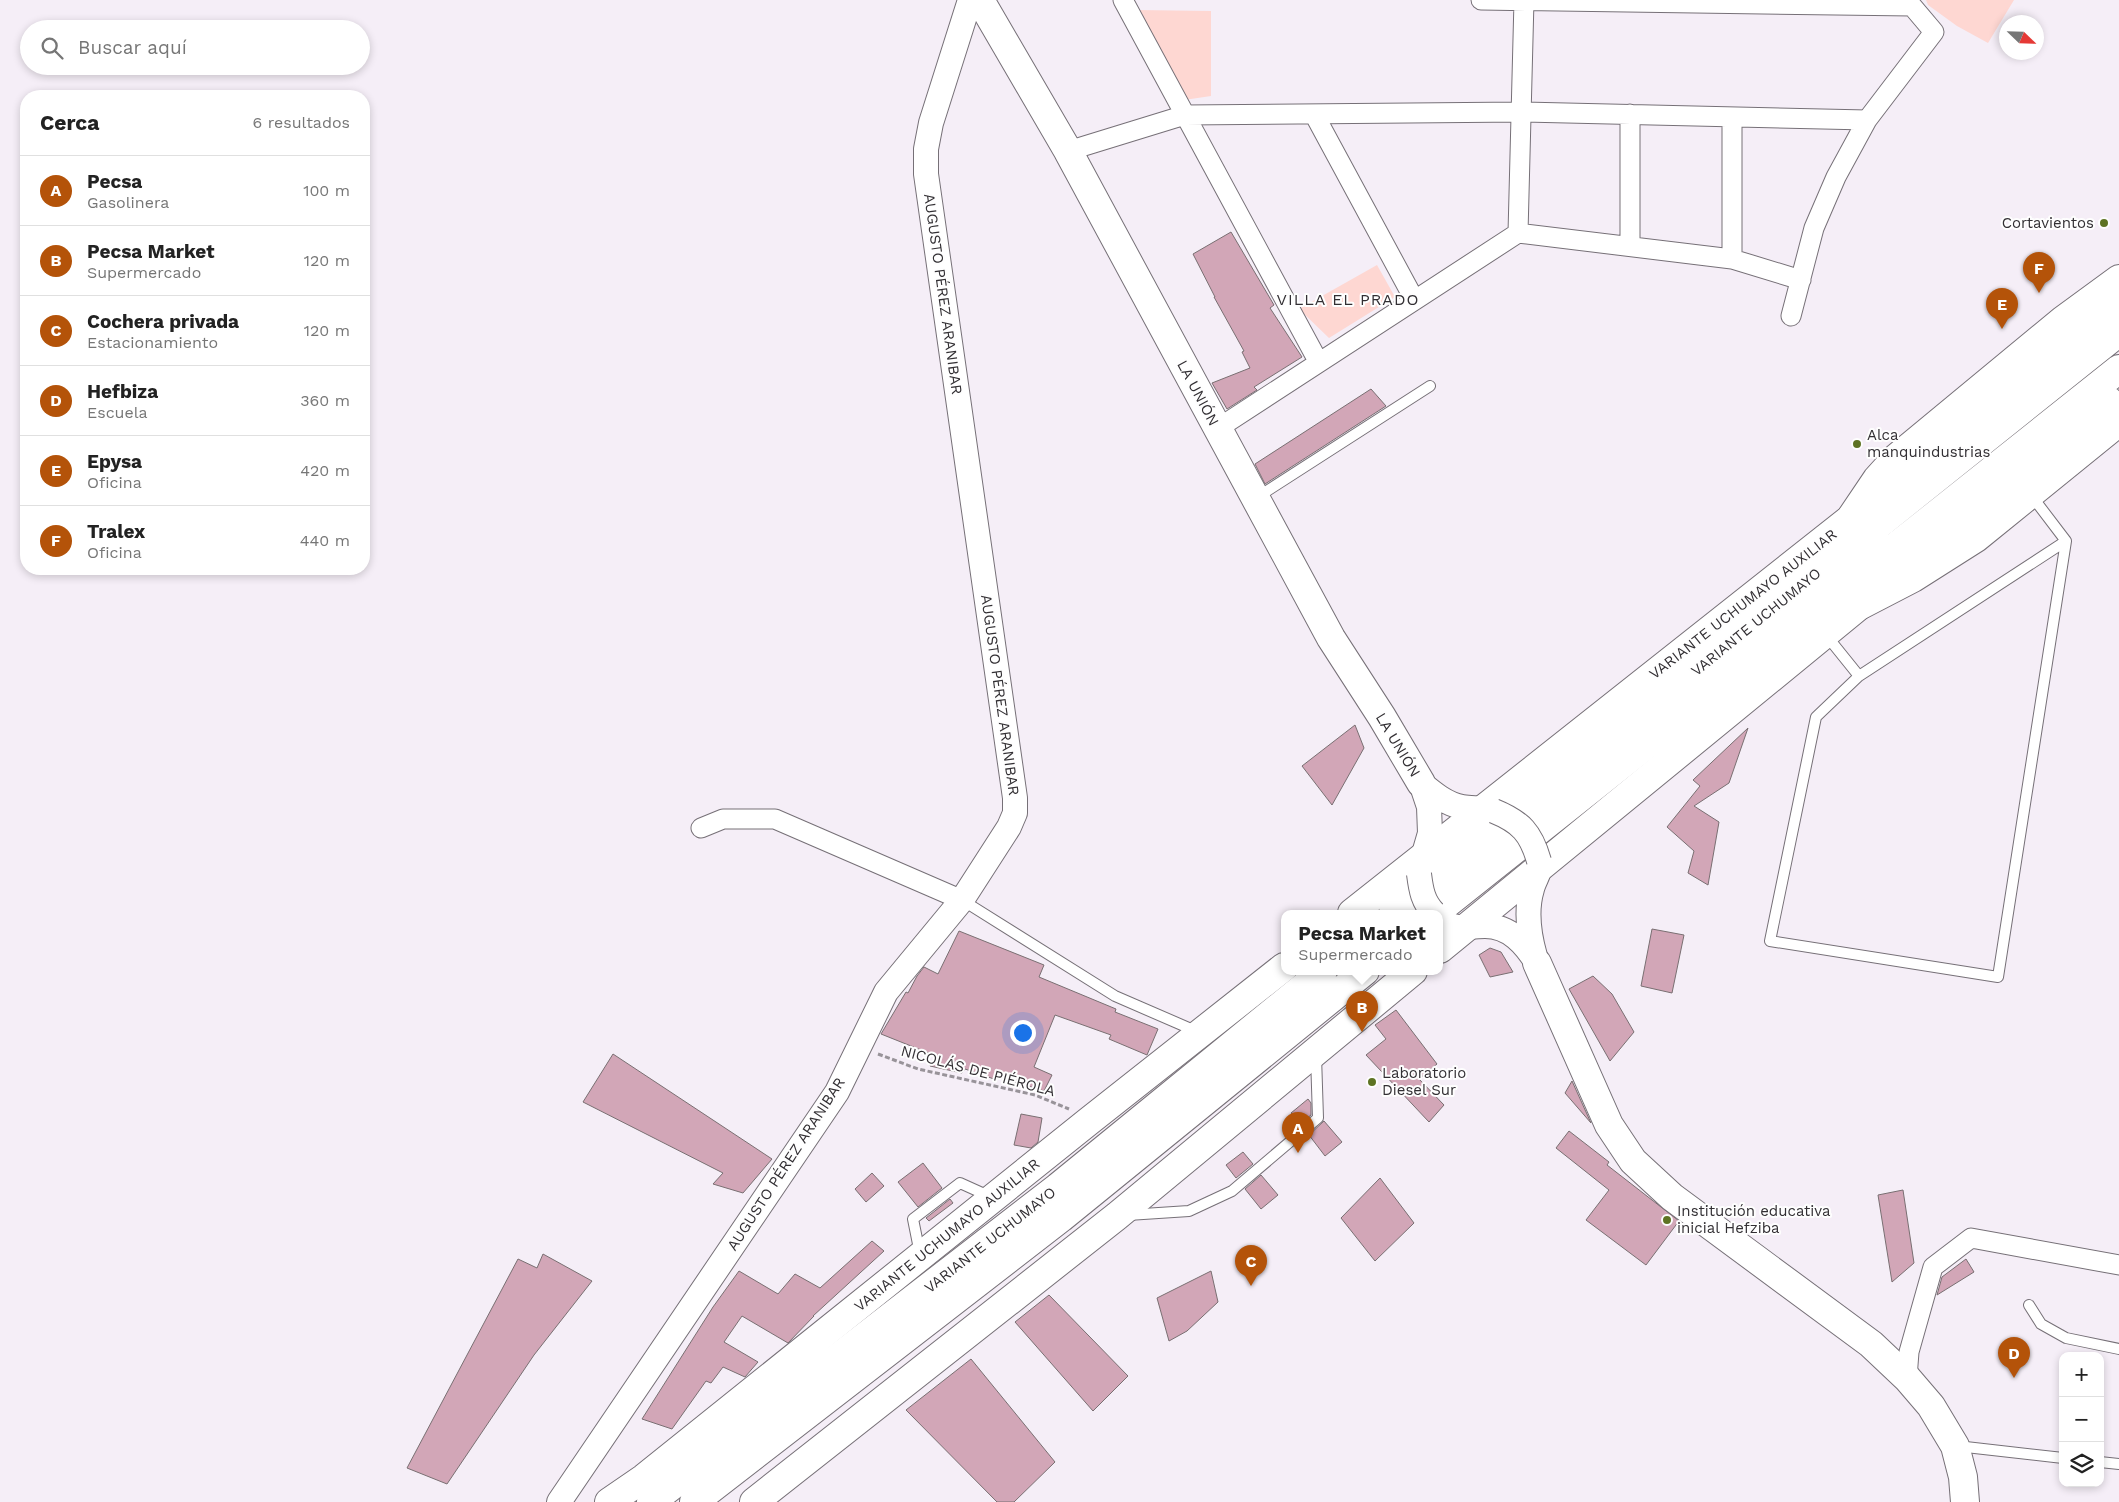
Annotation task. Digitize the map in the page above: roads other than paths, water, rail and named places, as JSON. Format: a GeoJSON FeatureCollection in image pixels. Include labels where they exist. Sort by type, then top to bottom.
{"type":"FeatureCollection","features":[{"type":"Feature","properties":{"kind":"main road","name":"LA UNIÓN"},"geometry":{"type":"LineString","coordinates":[[980,0],[1068,151],[1331,638],[1382,716],[1421,783]]}},
{"type":"Feature","properties":{"kind":"main road","name":"VARIANTE UCHUMAYO AUXILIAR"},"geometry":{"type":"LineString","coordinates":[[1356,910],[1421,866],[1850,519],[1877,479],[1896,458],[2063,320],[2119,279]]}},
{"type":"Feature","properties":{"kind":"main road"},"geometry":{"type":"LineString","coordinates":[[1850,519],[2119,303]]}},
{"type":"Feature","properties":{"kind":"main road","name":"VARIANTE UCHUMAYO"},"geometry":{"type":"LineString","coordinates":[[1397,910],[2119,332]]}},
{"type":"Feature","properties":{"kind":"main road","name":"VARIANTE UCHUMAYO"},"geometry":{"type":"LineString","coordinates":[[1446,920],[2119,369]]}},
{"type":"Feature","properties":{"kind":"main road"},"geometry":{"type":"LineString","coordinates":[[1443,934],[1446,920],[1540,864],[1826,634],[2119,393]]}},
{"type":"Feature","properties":{"kind":"main road"},"geometry":{"type":"LineString","coordinates":[[1859,606],[1913,578],[1976,538],[2119,422]]}},
{"type":"Feature","properties":{"kind":"main road"},"geometry":{"type":"LineString","coordinates":[[1537,963],[1610,1125],[1633,1161],[1672,1197],[1871,1344],[1907,1378],[1931,1406],[1955,1446],[1963,1477],[1965,1502]]}},
{"type":"Feature","properties":{"kind":"main road","name":"VARIANTE UCHUMAYO AUXILIAR"},"geometry":{"type":"LineString","coordinates":[[609,1502],[644,1478],[1281,969]]}},
{"type":"Feature","properties":{"kind":"main road","name":"VARIANTE UCHUMAYO"},"geometry":{"type":"LineString","coordinates":[[651,1502],[1058,1187],[1318,975]]}},
{"type":"Feature","properties":{"kind":"main road","name":"VARIANTE UCHUMAYO"},"geometry":{"type":"LineString","coordinates":[[694,1502],[1061,1218],[1360,975]]}},
{"type":"Feature","properties":{"kind":"main road"},"geometry":{"type":"LineString","coordinates":[[754,1502],[1117,1216],[1408,975]]}},
{"type":"Feature","properties":{"kind":"street","name":"AUGUSTO PÉREZ ARANIBAR"},"geometry":{"type":"LineString","coordinates":[[559,1502],[837,1092],[886,992],[962,900],[1009,827],[1014,813],[1015,798],[926,174],[926,149],[931,123],[970,0]]}},
{"type":"Feature","properties":{"kind":"street"},"geometry":{"type":"LineString","coordinates":[[1123,0],[1318,362]]}},
{"type":"Feature","properties":{"kind":"street"},"geometry":{"type":"LineString","coordinates":[[1481,0],[1910,3],[1934,32],[1866,120],[1836,177],[1814,228],[1791,316]]}},
{"type":"Feature","properties":{"kind":"street"},"geometry":{"type":"LineString","coordinates":[[1518,232],[1524,0]]}},
{"type":"Feature","properties":{"kind":"street"},"geometry":{"type":"LineString","coordinates":[[1068,151],[1185,115],[1521,112],[1866,120]]}},
{"type":"Feature","properties":{"kind":"street"},"geometry":{"type":"LineString","coordinates":[[1314,114],[1414,299]]}},
{"type":"Feature","properties":{"kind":"street"},"geometry":{"type":"LineString","coordinates":[[1630,114],[1630,246]]}},
{"type":"Feature","properties":{"kind":"street"},"geometry":{"type":"LineString","coordinates":[[1732,117],[1732,259]]}},
{"type":"Feature","properties":{"kind":"street"},"geometry":{"type":"LineString","coordinates":[[1217,429],[1518,232],[1732,259],[1801,280]]}},
{"type":"Feature","properties":{"kind":"street","name":"LA UNIÓN"},"geometry":{"type":"LineString","coordinates":[[1421,783],[1440,798],[1454,804],[1462,807],[1490,809]]}},
{"type":"Feature","properties":{"kind":"street","name":"LA UNIÓN"},"geometry":{"type":"LineString","coordinates":[[1421,783],[1430,807],[1430,833],[1421,866]]}},
{"type":"Feature","properties":{"kind":"street"},"geometry":{"type":"LineString","coordinates":[[1490,809],[1511,817],[1524,829],[1534,844],[1540,864],[1531,890],[1528,914],[1530,939],[1537,963]]}},
{"type":"Feature","properties":{"kind":"street"},"geometry":{"type":"LineString","coordinates":[[701,828],[722,819],[776,819],[962,900]]}},
{"type":"Feature","properties":{"kind":"street"},"geometry":{"type":"LineString","coordinates":[[1421,866],[1421,892],[1428,907],[1432,910]]}},
{"type":"Feature","properties":{"kind":"street"},"geometry":{"type":"LineString","coordinates":[[1446,920],[1507,931],[1525,944],[1537,963]]}},
{"type":"Feature","properties":{"kind":"street"},"geometry":{"type":"LineString","coordinates":[[1907,1378],[1909,1352],[1932,1266],[1971,1238],[2119,1265]]}},
{"type":"Feature","properties":{"kind":"lane"},"geometry":{"type":"LineString","coordinates":[[1255,498],[1430,386]]}},
{"type":"Feature","properties":{"kind":"lane"},"geometry":{"type":"LineString","coordinates":[[2030,494],[2066,541],[1998,977],[1770,941],[1816,717],[1859,676],[2066,541]]}},
{"type":"Feature","properties":{"kind":"lane"},"geometry":{"type":"LineString","coordinates":[[1826,634],[1859,676]]}},
{"type":"Feature","properties":{"kind":"lane"},"geometry":{"type":"LineString","coordinates":[[962,900],[1115,996],[1201,1033]]}},
{"type":"Feature","properties":{"kind":"lane"},"geometry":{"type":"LineString","coordinates":[[1117,1216],[1189,1211],[1232,1191],[1318,1118],[1316,1051]]}},
{"type":"Feature","properties":{"kind":"lane"},"geometry":{"type":"LineString","coordinates":[[2029,1305],[2040,1324],[2066,1338],[2119,1349]]}},
{"type":"Feature","properties":{"kind":"lane"},"geometry":{"type":"LineString","coordinates":[[1955,1446],[2059,1458]]}},
{"type":"Feature","properties":{"kind":"lane"},"geometry":{"type":"LineString","coordinates":[[2104,1462],[2119,1464]]}},
{"type":"Feature","properties":{"kind":"place","name":"Cortavientos"},"geometry":{"type":"Point","coordinates":[2104,223]}},
{"type":"Feature","properties":{"kind":"place","name":"Tralex"},"geometry":{"type":"Point","coordinates":[2039,293]}},
{"type":"Feature","properties":{"kind":"place","name":"Epysa"},"geometry":{"type":"Point","coordinates":[2002,329]}},
{"type":"Feature","properties":{"kind":"place","name":"Alca manquindustrias"},"geometry":{"type":"Point","coordinates":[1857,444]}},
{"type":"Feature","properties":{"kind":"place","name":"Pecsa Market"},"geometry":{"type":"Point","coordinates":[1362,1032]}},
{"type":"Feature","properties":{"kind":"place","name":"Laboratorio Diesel Sur"},"geometry":{"type":"Point","coordinates":[1372,1082]}},
{"type":"Feature","properties":{"kind":"place","name":"Pecsa"},"geometry":{"type":"Point","coordinates":[1298,1153]}},
{"type":"Feature","properties":{"kind":"place","name":"Institución educativa inicial Hefziba"},"geometry":{"type":"Point","coordinates":[1667,1220]}},
{"type":"Feature","properties":{"kind":"place","name":"Cochera privada"},"geometry":{"type":"Point","coordinates":[1251,1286]}},
{"type":"Feature","properties":{"kind":"place","name":"Hefbiza"},"geometry":{"type":"Point","coordinates":[2014,1378]}},
{"type":"Feature","properties":{"kind":"district","name":"VILLA EL PRADO"},"geometry":{"type":"Point","coordinates":[1348,299]}}]}
